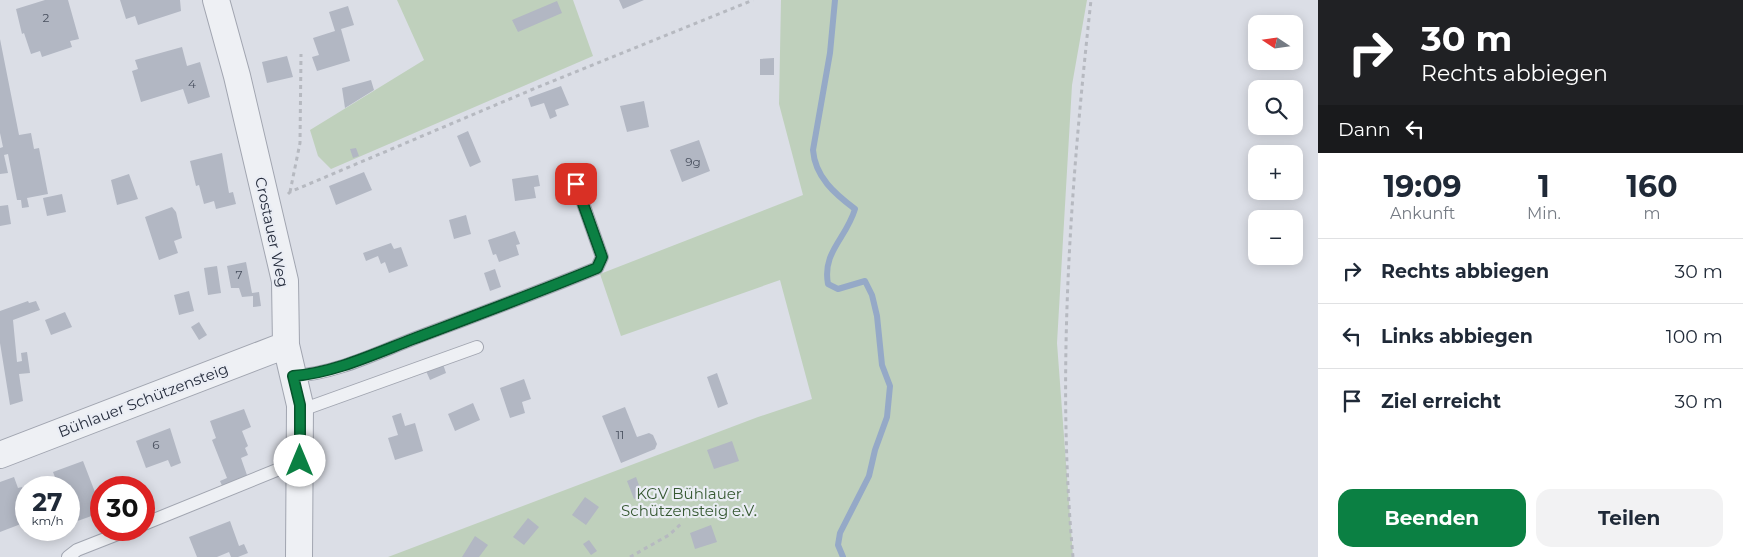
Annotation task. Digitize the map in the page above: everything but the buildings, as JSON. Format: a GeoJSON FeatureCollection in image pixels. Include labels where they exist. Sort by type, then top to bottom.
{"type":"FeatureCollection","features":[{"type":"Feature","properties":{"kind":"street","name":"Crostauer Weg"},"geometry":{"type":"LineString","coordinates":[[216,0],[237,76],[285,282],[286,345],[300,405],[299,557]]}},
{"type":"Feature","properties":{"kind":"street","name":"Bühlauer Schützensteig"},"geometry":{"type":"LineString","coordinates":[[0,456],[286,345]]}},
{"type":"Feature","properties":{"kind":"lane"},"geometry":{"type":"LineString","coordinates":[[293,376],[313,375],[348,363],[520,300],[597,268],[602,257],[572,172]]}},
{"type":"Feature","properties":{"kind":"lane"},"geometry":{"type":"LineString","coordinates":[[300,405],[310,407],[477,347]]}},
{"type":"Feature","properties":{"kind":"lane"},"geometry":{"type":"LineString","coordinates":[[155,520],[300,461]]}},
{"type":"Feature","properties":{"kind":"lane"},"geometry":{"type":"LineString","coordinates":[[68,557],[77,550],[100,541]]}},
{"type":"Feature","properties":{"kind":"path"},"geometry":{"type":"LineString","coordinates":[[290,192],[531,90],[753,0]]}},
{"type":"Feature","properties":{"kind":"path"},"geometry":{"type":"LineString","coordinates":[[1072,557],[1066,489],[1066,341],[1078,117],[1091,0]]}},
{"type":"Feature","properties":{"kind":"path"},"geometry":{"type":"LineString","coordinates":[[270,222],[290,192],[300,143],[301,54]]}},
{"type":"Feature","properties":{"kind":"path"},"geometry":{"type":"LineString","coordinates":[[630,557],[669,535],[683,522]]}},
{"type":"Feature","properties":{"kind":"green space"},"geometry":{"type":"Polygon","coordinates":[[[397,0],[573,0],[593,56],[331,169],[318,156],[310,130],[424,60],[397,0]]]}},
{"type":"Feature","properties":{"kind":"green space","name":"KGV Bühlauer Schützensteig e.V."},"geometry":{"type":"Polygon","coordinates":[[[781,0],[1087,0],[1072,85],[1057,343],[1073,557],[388,557],[758,417],[812,399],[780,280],[621,336],[600,274],[803,195],[779,104],[781,0]]]}},
{"type":"Feature","properties":{"kind":"waterway"},"geometry":{"type":"LineString","coordinates":[[835,0],[830,53],[813,150],[822,177],[833,191],[855,209],[828,263],[828,284],[838,289],[865,281],[872,295],[877,316],[882,365],[890,386],[887,417],[875,450],[869,476],[840,533],[838,545],[843,557]]}},
{"type":"Feature","properties":{"kind":"route"},"geometry":{"type":"LineString","coordinates":[[300,461],[300,405],[293,376],[313,375],[348,363],[520,300],[597,268],[602,257],[576,184]]}}]}
